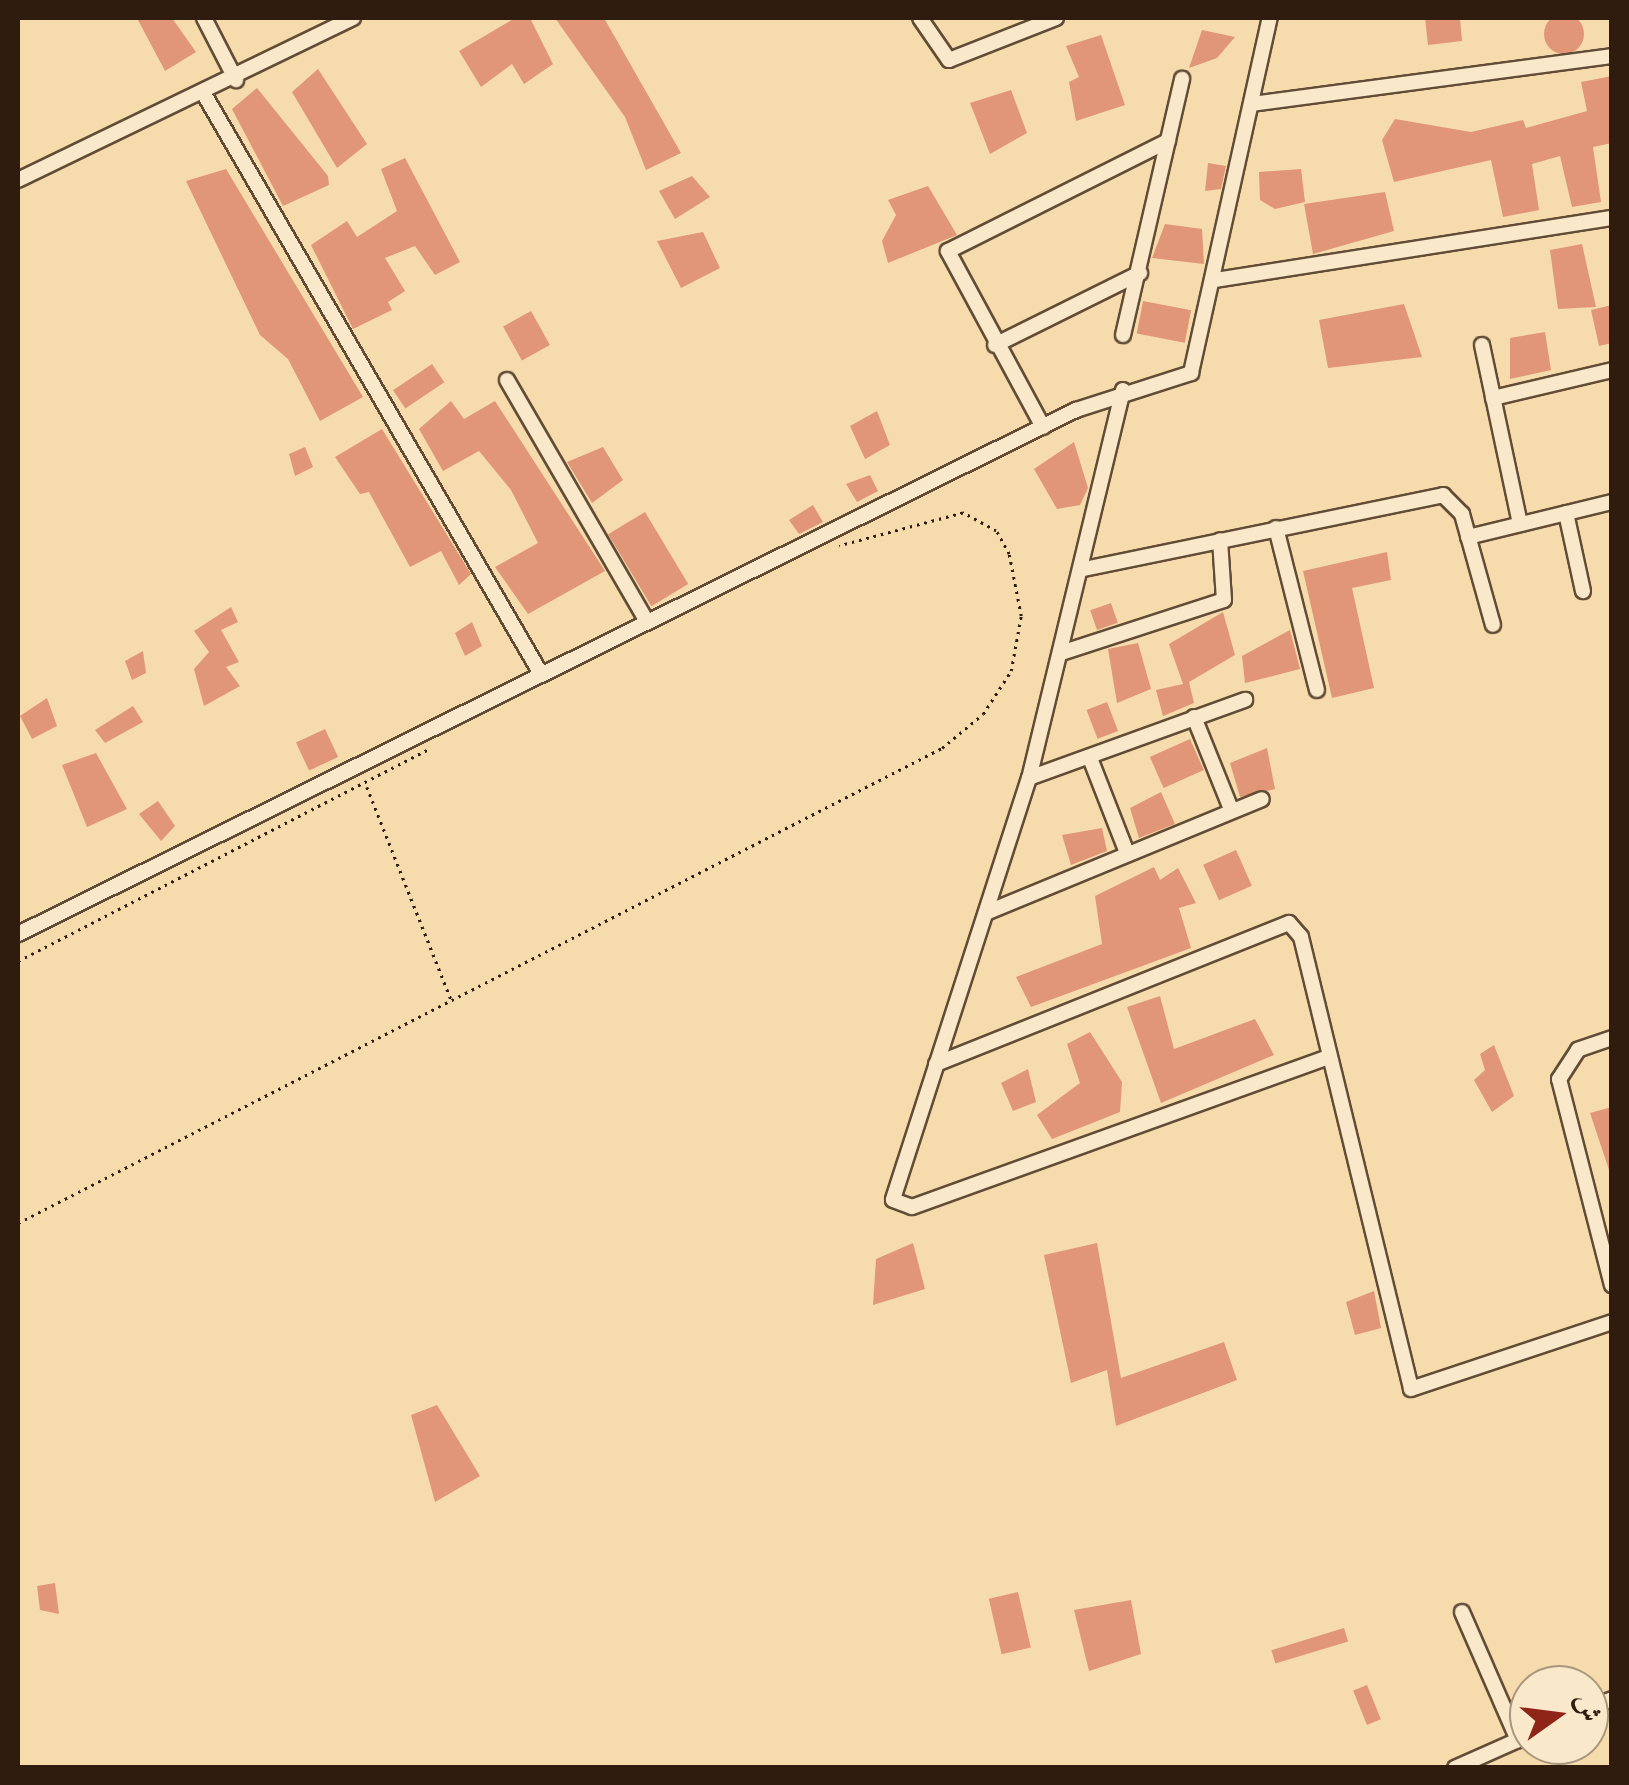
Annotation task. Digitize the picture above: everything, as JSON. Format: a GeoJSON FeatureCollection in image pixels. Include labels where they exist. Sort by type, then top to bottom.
{"type":"FeatureCollection","features":[{"type":"Feature","properties":{"kind":"street"},"geometry":{"type":"LineString","coordinates":[[204,18],[236,80]]}},
{"type":"Feature","properties":{"kind":"street"},"geometry":{"type":"LineString","coordinates":[[18,180],[236,80],[353,18]]}},
{"type":"Feature","properties":{"kind":"street"},"geometry":{"type":"LineString","coordinates":[[920,18],[948,60],[1056,18]]}},
{"type":"Feature","properties":{"kind":"street"},"geometry":{"type":"LineString","coordinates":[[18,934],[646,620],[1043,427],[1124,390],[1190,374],[1215,280],[1270,18]]}},
{"type":"Feature","properties":{"kind":"street"},"geometry":{"type":"LineString","coordinates":[[1252,104],[1612,56]]}},
{"type":"Feature","properties":{"kind":"street"},"geometry":{"type":"LineString","coordinates":[[1124,335],[1182,79]]}},
{"type":"Feature","properties":{"kind":"street"},"geometry":{"type":"LineString","coordinates":[[204,94],[541,674]]}},
{"type":"Feature","properties":{"kind":"street"},"geometry":{"type":"LineString","coordinates":[[1043,427],[995,345],[948,251],[1168,141]]}},
{"type":"Feature","properties":{"kind":"street"},"geometry":{"type":"LineString","coordinates":[[1215,280],[1612,218]]}},
{"type":"Feature","properties":{"kind":"street"},"geometry":{"type":"LineString","coordinates":[[995,345],[1140,273]]}},
{"type":"Feature","properties":{"kind":"street"},"geometry":{"type":"LineString","coordinates":[[1482,345],[1520,524]]}},
{"type":"Feature","properties":{"kind":"street"},"geometry":{"type":"LineString","coordinates":[[1494,398],[1612,370]]}},
{"type":"Feature","properties":{"kind":"street"},"geometry":{"type":"LineString","coordinates":[[508,380],[646,620]]}},
{"type":"Feature","properties":{"kind":"street"},"geometry":{"type":"LineString","coordinates":[[1124,390],[1084,569],[1029,778],[896,1188],[900,1206],[1328,1057]]}},
{"type":"Feature","properties":{"kind":"street"},"geometry":{"type":"LineString","coordinates":[[1084,569],[1444,496],[1468,537],[1492,625]]}},
{"type":"Feature","properties":{"kind":"street"},"geometry":{"type":"LineString","coordinates":[[1468,537],[1612,502]]}},
{"type":"Feature","properties":{"kind":"street"},"geometry":{"type":"LineString","coordinates":[[1566,513],[1583,590]]}},
{"type":"Feature","properties":{"kind":"street"},"geometry":{"type":"LineString","coordinates":[[1276,528],[1318,690]]}},
{"type":"Feature","properties":{"kind":"street"},"geometry":{"type":"LineString","coordinates":[[1061,654],[1224,600],[1220,540]]}},
{"type":"Feature","properties":{"kind":"street"},"geometry":{"type":"LineString","coordinates":[[1029,778],[1246,700]]}},
{"type":"Feature","properties":{"kind":"street"},"geometry":{"type":"LineString","coordinates":[[1194,716],[1231,810]]}},
{"type":"Feature","properties":{"kind":"street"},"geometry":{"type":"LineString","coordinates":[[1090,758],[1127,853]]}},
{"type":"Feature","properties":{"kind":"street"},"geometry":{"type":"LineString","coordinates":[[988,912],[1262,798]]}},
{"type":"Feature","properties":{"kind":"street"},"geometry":{"type":"LineString","coordinates":[[936,1064],[1289,923],[1301,936],[1410,1389],[1612,1322]]}},
{"type":"Feature","properties":{"kind":"street"},"geometry":{"type":"LineString","coordinates":[[1612,1038],[1578,1050],[1560,1079],[1612,1285]]}},
{"type":"Feature","properties":{"kind":"street"},"geometry":{"type":"LineString","coordinates":[[1462,1612],[1509,1707]]}},
{"type":"Feature","properties":{"kind":"street"},"geometry":{"type":"LineString","coordinates":[[1454,1768],[1509,1744]]}},
{"type":"Feature","properties":{"kind":"path"},"geometry":{"type":"LineString","coordinates":[[18,1223],[942,748],[1003,690],[1020,616],[996,532],[963,513],[931,515],[829,550]]}},
{"type":"Feature","properties":{"kind":"path"},"geometry":{"type":"LineString","coordinates":[[18,961],[367,786],[431,748]]}},
{"type":"Feature","properties":{"kind":"path"},"geometry":{"type":"LineString","coordinates":[[367,786],[452,1002]]}},
{"type":"Feature","properties":{"kind":"building"},"geometry":{"type":"Polygon","coordinates":[[[1564,14],[1578,20],[1584,34],[1578,48],[1564,54],[1550,48],[1544,34],[1550,20],[1564,14]]]}},
{"type":"Feature","properties":{"kind":"building"},"geometry":{"type":"Polygon","coordinates":[[[137,18],[172,18],[196,52],[165,71],[137,18]]]}},
{"type":"Feature","properties":{"kind":"building"},"geometry":{"type":"Polygon","coordinates":[[[515,18],[530,18],[553,64],[524,84],[512,64],[481,87],[459,51],[515,18]]]}},
{"type":"Feature","properties":{"kind":"building"},"geometry":{"type":"Polygon","coordinates":[[[555,18],[604,18],[681,153],[646,170],[625,117],[555,18]]]}},
{"type":"Feature","properties":{"kind":"building"},"geometry":{"type":"Polygon","coordinates":[[[1425,18],[1460,18],[1462,41],[1428,45],[1425,18]]]}},
{"type":"Feature","properties":{"kind":"building"},"geometry":{"type":"Polygon","coordinates":[[[1202,30],[1235,37],[1217,58],[1189,68],[1202,30]]]}},
{"type":"Feature","properties":{"kind":"building"},"geometry":{"type":"Polygon","coordinates":[[[1101,35],[1125,105],[1076,121],[1069,82],[1079,77],[1066,46],[1101,35]]]}},
{"type":"Feature","properties":{"kind":"building"},"geometry":{"type":"Polygon","coordinates":[[[318,69],[367,144],[337,168],[292,92],[318,69]]]}},
{"type":"Feature","properties":{"kind":"building"},"geometry":{"type":"Polygon","coordinates":[[[1612,76],[1612,143],[1593,147],[1601,202],[1572,207],[1560,156],[1532,164],[1539,210],[1503,217],[1491,160],[1394,182],[1382,140],[1395,119],[1471,132],[1523,120],[1526,128],[1587,111],[1581,82],[1612,76]]]}},
{"type":"Feature","properties":{"kind":"building"},"geometry":{"type":"Polygon","coordinates":[[[257,88],[328,176],[329,185],[283,206],[232,109],[257,88]]]}},
{"type":"Feature","properties":{"kind":"building"},"geometry":{"type":"Polygon","coordinates":[[[1011,90],[1027,133],[990,154],[970,103],[1011,90]]]}},
{"type":"Feature","properties":{"kind":"building"},"geometry":{"type":"Polygon","coordinates":[[[405,158],[460,262],[435,275],[415,246],[385,258],[405,291],[388,302],[392,310],[353,329],[311,245],[347,221],[357,237],[397,211],[381,169],[405,158]]]}},
{"type":"Feature","properties":{"kind":"building"},"geometry":{"type":"Polygon","coordinates":[[[1208,163],[1226,166],[1221,189],[1205,191],[1208,163]]]}},
{"type":"Feature","properties":{"kind":"building"},"geometry":{"type":"Polygon","coordinates":[[[226,169],[363,397],[320,421],[288,359],[260,335],[186,181],[226,169]]]}},
{"type":"Feature","properties":{"kind":"building"},"geometry":{"type":"Polygon","coordinates":[[[1301,169],[1305,202],[1275,209],[1260,200],[1259,172],[1301,169]]]}},
{"type":"Feature","properties":{"kind":"building"},"geometry":{"type":"Polygon","coordinates":[[[692,176],[710,197],[675,219],[659,191],[692,176]]]}},
{"type":"Feature","properties":{"kind":"building"},"geometry":{"type":"Polygon","coordinates":[[[928,186],[957,235],[888,263],[882,241],[896,215],[888,200],[928,186]]]}},
{"type":"Feature","properties":{"kind":"building"},"geometry":{"type":"Polygon","coordinates":[[[1385,192],[1394,231],[1313,254],[1304,204],[1385,192]]]}},
{"type":"Feature","properties":{"kind":"building"},"geometry":{"type":"Polygon","coordinates":[[[1165,224],[1202,229],[1204,264],[1152,258],[1165,224]]]}},
{"type":"Feature","properties":{"kind":"building"},"geometry":{"type":"Polygon","coordinates":[[[703,232],[720,268],[681,288],[657,241],[703,232]]]}},
{"type":"Feature","properties":{"kind":"building"},"geometry":{"type":"Polygon","coordinates":[[[1582,244],[1596,307],[1558,309],[1550,250],[1582,244]]]}},
{"type":"Feature","properties":{"kind":"building"},"geometry":{"type":"Polygon","coordinates":[[[1143,301],[1191,310],[1185,343],[1137,333],[1143,301]]]}},
{"type":"Feature","properties":{"kind":"building"},"geometry":{"type":"Polygon","coordinates":[[[1404,304],[1422,357],[1328,368],[1319,320],[1404,304]]]}},
{"type":"Feature","properties":{"kind":"building"},"geometry":{"type":"Polygon","coordinates":[[[1612,305],[1612,343],[1599,346],[1591,310],[1612,305]]]}},
{"type":"Feature","properties":{"kind":"building"},"geometry":{"type":"Polygon","coordinates":[[[531,311],[550,345],[522,361],[503,327],[531,311]]]}},
{"type":"Feature","properties":{"kind":"building"},"geometry":{"type":"Polygon","coordinates":[[[1545,332],[1551,370],[1510,379],[1510,338],[1545,332]]]}},
{"type":"Feature","properties":{"kind":"building"},"geometry":{"type":"Polygon","coordinates":[[[432,364],[444,382],[405,409],[393,390],[432,364]]]}},
{"type":"Feature","properties":{"kind":"building"},"geometry":{"type":"Polygon","coordinates":[[[451,401],[464,419],[495,401],[605,571],[528,614],[495,567],[538,543],[511,490],[479,451],[443,471],[419,429],[451,401]]]}},
{"type":"Feature","properties":{"kind":"building"},"geometry":{"type":"Polygon","coordinates":[[[877,411],[890,445],[865,459],[850,426],[877,411]]]}},
{"type":"Feature","properties":{"kind":"building"},"geometry":{"type":"Polygon","coordinates":[[[382,429],[471,574],[459,585],[441,551],[410,567],[369,492],[360,494],[335,457],[382,429]]]}},
{"type":"Feature","properties":{"kind":"building"},"geometry":{"type":"Polygon","coordinates":[[[1074,442],[1088,488],[1080,505],[1057,509],[1034,469],[1074,442]]]}},
{"type":"Feature","properties":{"kind":"building"},"geometry":{"type":"Polygon","coordinates":[[[305,447],[313,467],[295,476],[289,454],[305,447]]]}},
{"type":"Feature","properties":{"kind":"building"},"geometry":{"type":"Polygon","coordinates":[[[603,447],[623,480],[592,503],[567,462],[603,447]]]}},
{"type":"Feature","properties":{"kind":"building"},"geometry":{"type":"Polygon","coordinates":[[[870,475],[878,491],[857,502],[846,484],[870,475]]]}},
{"type":"Feature","properties":{"kind":"building"},"geometry":{"type":"Polygon","coordinates":[[[813,505],[823,522],[799,534],[789,520],[813,505]]]}},
{"type":"Feature","properties":{"kind":"building"},"geometry":{"type":"Polygon","coordinates":[[[645,512],[688,584],[651,606],[608,534],[645,512]]]}},
{"type":"Feature","properties":{"kind":"building"},"geometry":{"type":"Polygon","coordinates":[[[1387,552],[1391,580],[1352,588],[1374,688],[1332,698],[1303,571],[1387,552]]]}},
{"type":"Feature","properties":{"kind":"building"},"geometry":{"type":"Polygon","coordinates":[[[1111,603],[1118,623],[1097,630],[1090,610],[1111,603]]]}},
{"type":"Feature","properties":{"kind":"building"},"geometry":{"type":"Polygon","coordinates":[[[231,607],[238,622],[221,630],[239,662],[226,667],[240,686],[204,706],[194,669],[209,652],[194,631],[231,607]]]}},
{"type":"Feature","properties":{"kind":"building"},"geometry":{"type":"Polygon","coordinates":[[[1223,612],[1235,655],[1189,682],[1194,703],[1163,716],[1156,690],[1183,684],[1169,644],[1223,612]]]}},
{"type":"Feature","properties":{"kind":"building"},"geometry":{"type":"Polygon","coordinates":[[[472,622],[482,646],[465,656],[455,633],[472,622]]]}},
{"type":"Feature","properties":{"kind":"building"},"geometry":{"type":"Polygon","coordinates":[[[1290,630],[1300,669],[1245,683],[1242,656],[1290,630]]]}},
{"type":"Feature","properties":{"kind":"building"},"geometry":{"type":"Polygon","coordinates":[[[1138,643],[1151,689],[1117,703],[1108,649],[1138,643]]]}},
{"type":"Feature","properties":{"kind":"building"},"geometry":{"type":"Polygon","coordinates":[[[143,651],[146,673],[132,680],[125,661],[143,651]]]}},
{"type":"Feature","properties":{"kind":"building"},"geometry":{"type":"Polygon","coordinates":[[[47,698],[57,726],[32,739],[20,716],[47,698]]]}},
{"type":"Feature","properties":{"kind":"building"},"geometry":{"type":"Polygon","coordinates":[[[1107,702],[1118,731],[1098,739],[1086,710],[1107,702]]]}},
{"type":"Feature","properties":{"kind":"building"},"geometry":{"type":"Polygon","coordinates":[[[133,706],[143,722],[105,743],[95,730],[133,706]]]}},
{"type":"Feature","properties":{"kind":"building"},"geometry":{"type":"Polygon","coordinates":[[[325,729],[338,757],[309,771],[296,743],[325,729]]]}},
{"type":"Feature","properties":{"kind":"building"},"geometry":{"type":"Polygon","coordinates":[[[1190,739],[1204,770],[1164,788],[1150,757],[1190,739]]]}},
{"type":"Feature","properties":{"kind":"building"},"geometry":{"type":"Polygon","coordinates":[[[1267,748],[1275,789],[1240,797],[1230,763],[1267,748]]]}},
{"type":"Feature","properties":{"kind":"building"},"geometry":{"type":"Polygon","coordinates":[[[96,753],[127,809],[87,827],[62,765],[96,753]]]}},
{"type":"Feature","properties":{"kind":"building"},"geometry":{"type":"Polygon","coordinates":[[[1161,792],[1175,824],[1139,838],[1130,808],[1161,792]]]}},
{"type":"Feature","properties":{"kind":"building"},"geometry":{"type":"Polygon","coordinates":[[[158,801],[175,826],[161,841],[139,814],[158,801]]]}},
{"type":"Feature","properties":{"kind":"building"},"geometry":{"type":"Polygon","coordinates":[[[1102,828],[1107,851],[1071,865],[1062,835],[1102,828]]]}},
{"type":"Feature","properties":{"kind":"building"},"geometry":{"type":"Polygon","coordinates":[[[1236,850],[1252,886],[1219,900],[1203,865],[1236,850]]]}},
{"type":"Feature","properties":{"kind":"building"},"geometry":{"type":"Polygon","coordinates":[[[1154,867],[1160,880],[1178,868],[1196,903],[1179,908],[1191,948],[1031,1007],[1016,977],[1102,944],[1095,896],[1154,867]]]}},
{"type":"Feature","properties":{"kind":"building"},"geometry":{"type":"Polygon","coordinates":[[[1160,996],[1174,1049],[1255,1019],[1274,1055],[1161,1103],[1127,1007],[1160,996]]]}},
{"type":"Feature","properties":{"kind":"building"},"geometry":{"type":"Polygon","coordinates":[[[1090,1032],[1122,1082],[1120,1112],[1052,1139],[1037,1115],[1080,1083],[1067,1044],[1090,1032]]]}},
{"type":"Feature","properties":{"kind":"building"},"geometry":{"type":"Polygon","coordinates":[[[1494,1045],[1514,1096],[1492,1112],[1474,1080],[1485,1070],[1480,1054],[1494,1045]]]}},
{"type":"Feature","properties":{"kind":"building"},"geometry":{"type":"Polygon","coordinates":[[[1028,1069],[1036,1102],[1013,1111],[1001,1083],[1028,1069]]]}},
{"type":"Feature","properties":{"kind":"building"},"geometry":{"type":"Polygon","coordinates":[[[1612,1107],[1612,1170],[1609,1170],[1590,1113],[1612,1107]]]}},
{"type":"Feature","properties":{"kind":"building"},"geometry":{"type":"Polygon","coordinates":[[[913,1243],[925,1289],[873,1305],[876,1259],[913,1243]]]}},
{"type":"Feature","properties":{"kind":"building"},"geometry":{"type":"Polygon","coordinates":[[[1097,1243],[1121,1378],[1224,1342],[1237,1380],[1116,1426],[1107,1370],[1071,1383],[1044,1255],[1097,1243]]]}},
{"type":"Feature","properties":{"kind":"building"},"geometry":{"type":"Polygon","coordinates":[[[1374,1291],[1381,1328],[1355,1335],[1346,1302],[1374,1291]]]}},
{"type":"Feature","properties":{"kind":"building"},"geometry":{"type":"Polygon","coordinates":[[[437,1405],[480,1476],[435,1502],[411,1415],[437,1405]]]}},
{"type":"Feature","properties":{"kind":"building"},"geometry":{"type":"Polygon","coordinates":[[[55,1583],[59,1614],[40,1610],[37,1586],[55,1583]]]}},
{"type":"Feature","properties":{"kind":"building"},"geometry":{"type":"Polygon","coordinates":[[[1018,1592],[1031,1648],[1002,1654],[989,1599],[1018,1592]]]}},
{"type":"Feature","properties":{"kind":"building"},"geometry":{"type":"Polygon","coordinates":[[[1131,1600],[1141,1654],[1089,1671],[1074,1610],[1131,1600]]]}},
{"type":"Feature","properties":{"kind":"building"},"geometry":{"type":"Polygon","coordinates":[[[1344,1628],[1348,1641],[1275,1664],[1271,1650],[1344,1628]]]}},
{"type":"Feature","properties":{"kind":"building"},"geometry":{"type":"Polygon","coordinates":[[[1367,1685],[1381,1719],[1367,1725],[1353,1691],[1367,1685]]]}}]}
